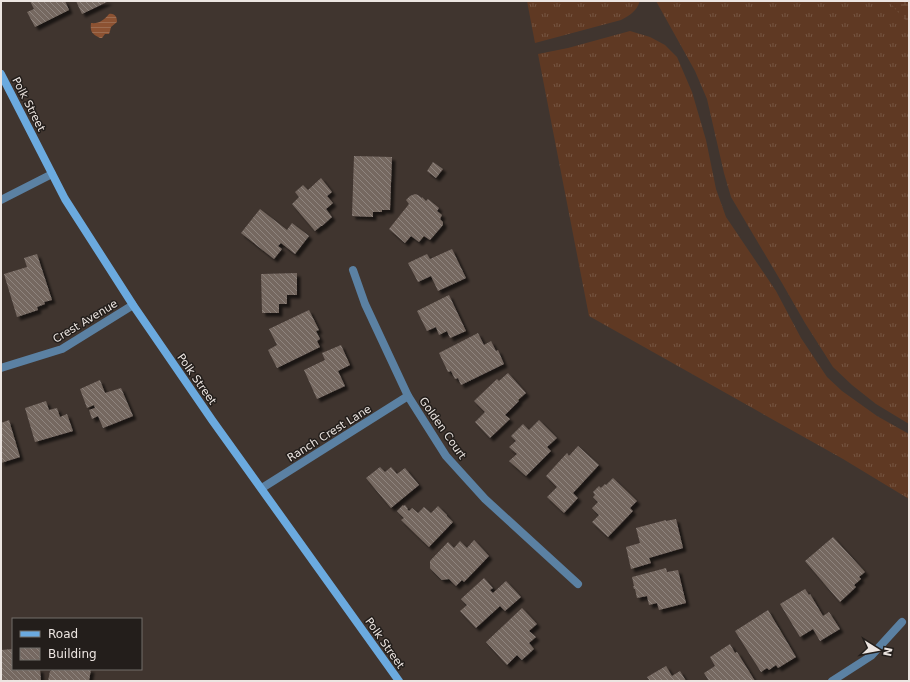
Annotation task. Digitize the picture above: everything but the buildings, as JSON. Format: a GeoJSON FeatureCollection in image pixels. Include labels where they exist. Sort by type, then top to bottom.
{"type":"FeatureCollection","features":[{"type":"Feature","properties":{"kind":"street","name":"Polk Street"},"geometry":{"type":"LineString","coordinates":[[1,74],[65,199],[133,305],[212,420],[399,681]]}},
{"type":"Feature","properties":{"kind":"street"},"geometry":{"type":"LineString","coordinates":[[1,200],[52,174]]}},
{"type":"Feature","properties":{"kind":"street","name":"Golden Court"},"geometry":{"type":"LineString","coordinates":[[353,270],[365,304],[408,396],[446,456],[485,499],[578,584]]}},
{"type":"Feature","properties":{"kind":"street","name":"Crest Avenue"},"geometry":{"type":"LineString","coordinates":[[1,368],[62,349],[133,305]]}},
{"type":"Feature","properties":{"kind":"street","name":"Ranch Crest Lane"},"geometry":{"type":"LineString","coordinates":[[262,488],[408,396]]}},
{"type":"Feature","properties":{"kind":"street"},"geometry":{"type":"LineString","coordinates":[[832,681],[871,656],[902,622]]}},
{"type":"Feature","properties":{"kind":"green space"},"geometry":{"type":"Polygon","coordinates":[[[527,1],[640,1],[635,11],[621,20],[535,43],[527,1]]]}},
{"type":"Feature","properties":{"kind":"green space"},"geometry":{"type":"Polygon","coordinates":[[[656,1],[909,1],[909,424],[876,404],[852,385],[833,367],[805,323],[731,197],[707,99],[695,71],[656,1]]]}},
{"type":"Feature","properties":{"kind":"green space"},"geometry":{"type":"Polygon","coordinates":[[[889,1],[909,1],[909,24],[896,10],[889,1]]]}},
{"type":"Feature","properties":{"kind":"green space"},"geometry":{"type":"Polygon","coordinates":[[[630,31],[650,37],[665,45],[677,57],[692,92],[706,140],[716,189],[726,217],[776,291],[801,338],[827,377],[842,391],[877,416],[909,434],[909,499],[843,459],[589,316],[538,54],[568,48],[630,31]]]}},
{"type":"Feature","properties":{"kind":"shaded area"},"geometry":{"type":"Polygon","coordinates":[[[109,14],[113,14],[117,18],[117,22],[111,27],[109,34],[105,34],[102,38],[100,38],[92,32],[91,23],[101,21],[109,14]]]}}]}
